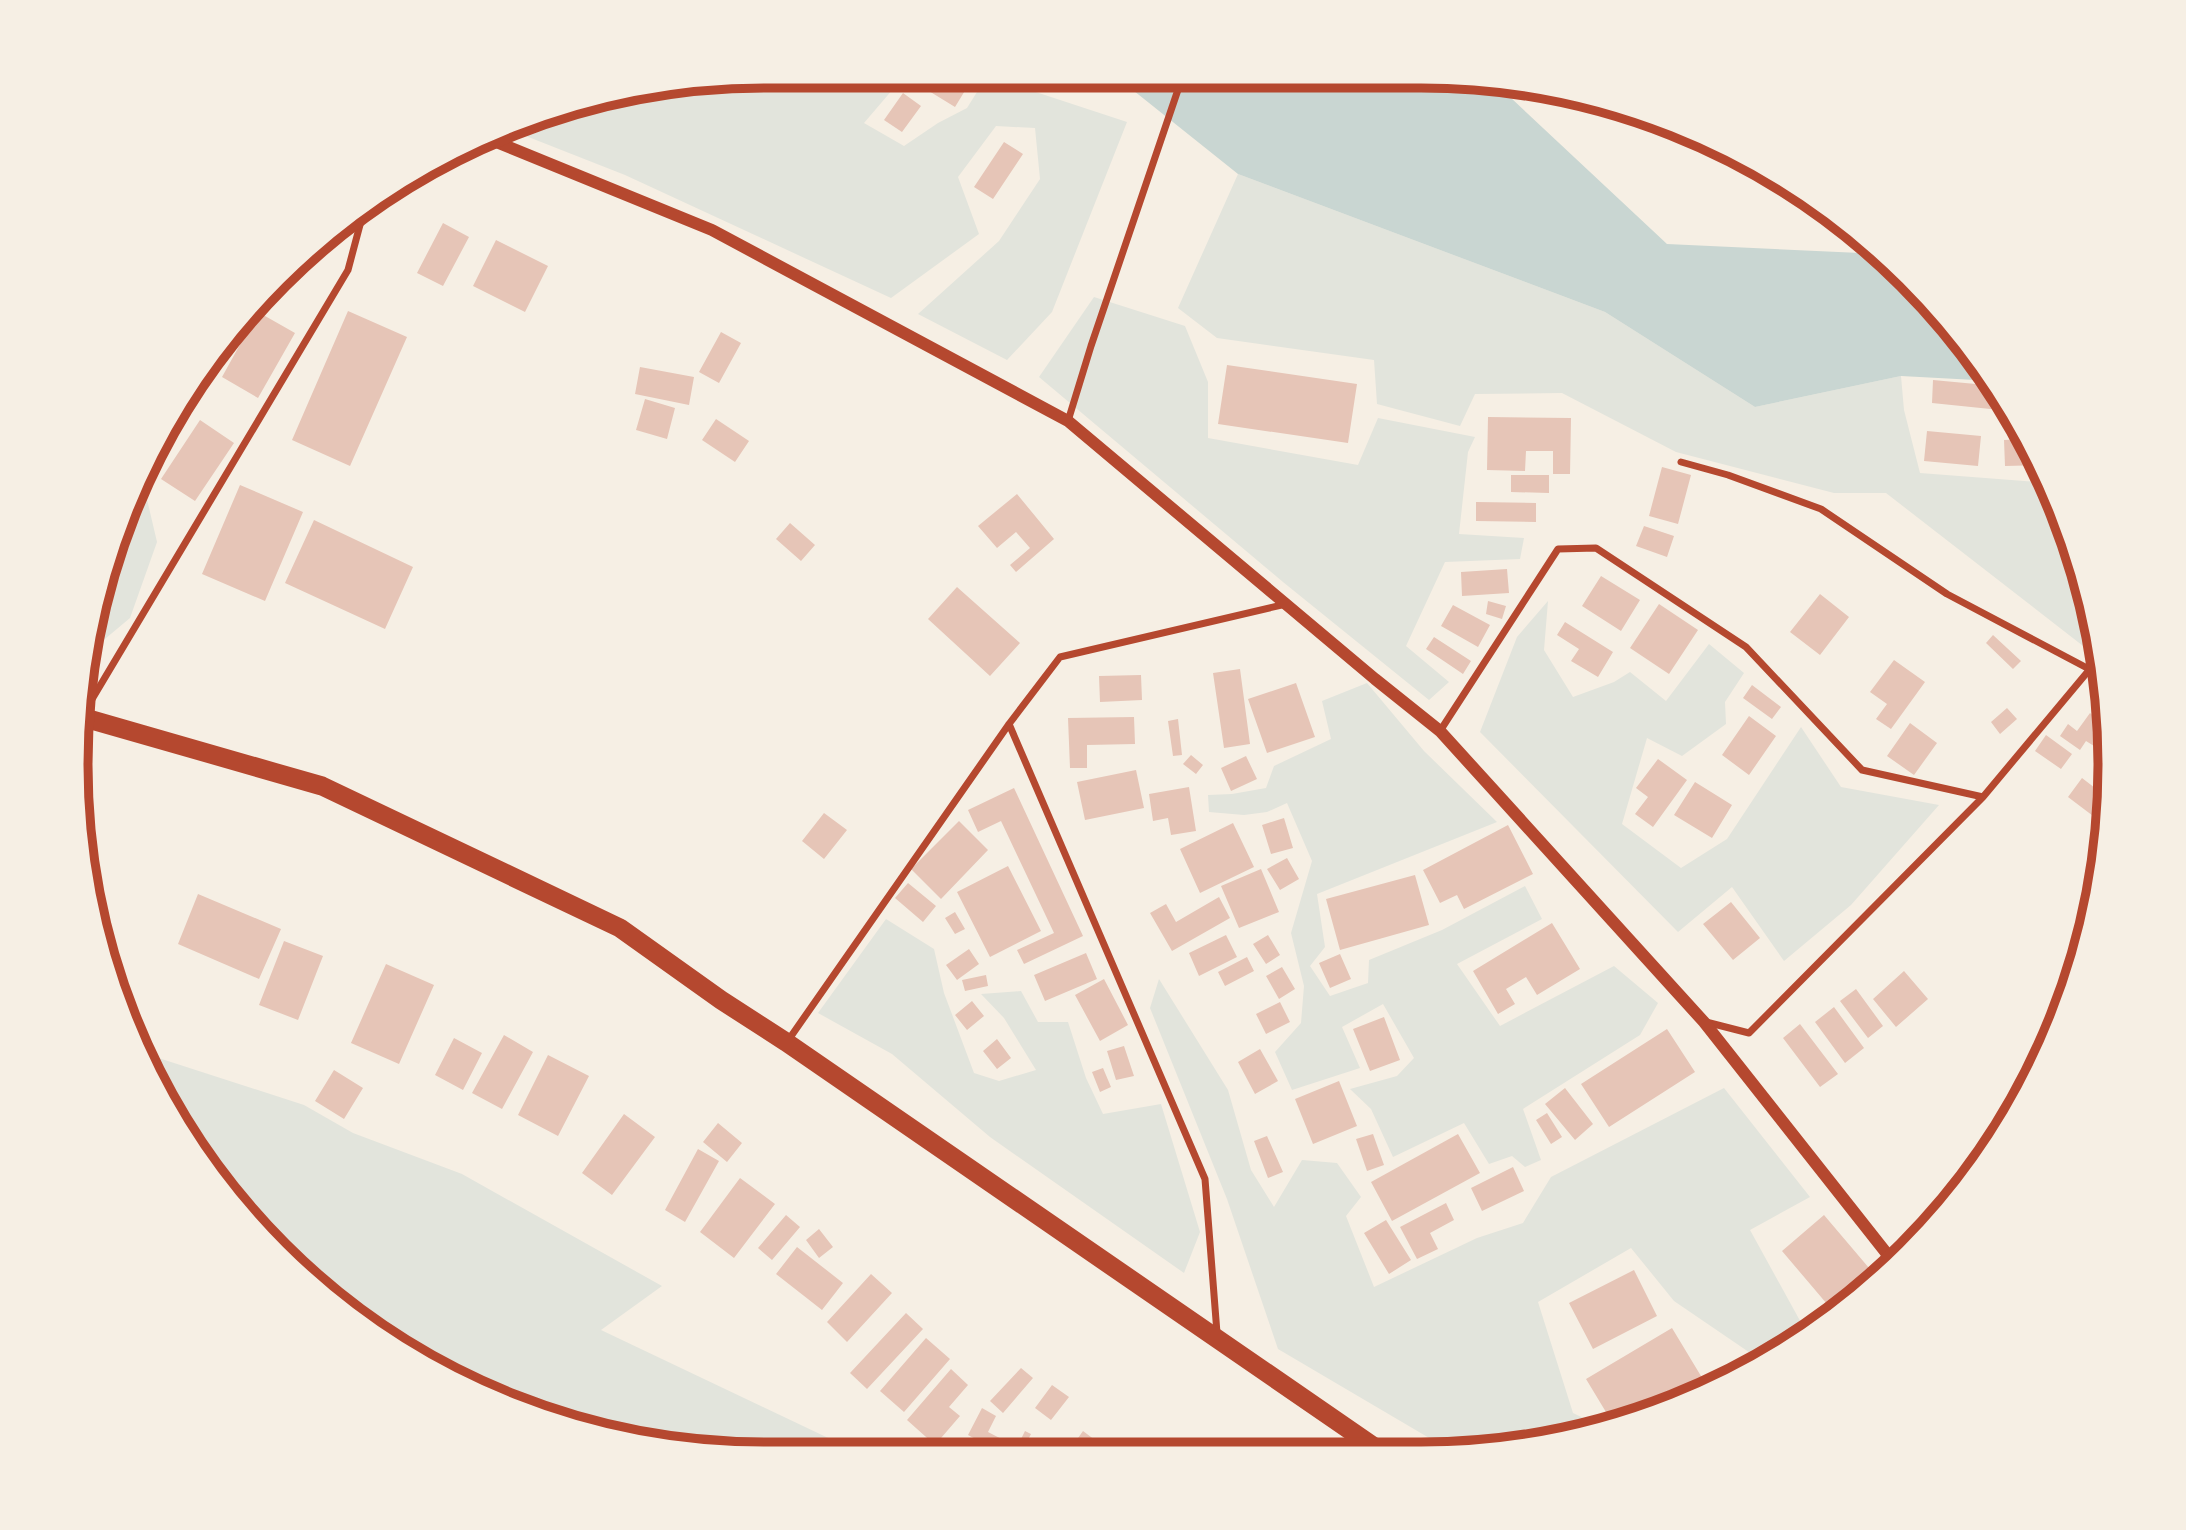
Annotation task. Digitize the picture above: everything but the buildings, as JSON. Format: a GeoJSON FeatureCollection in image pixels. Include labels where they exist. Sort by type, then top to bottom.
{"type":"FeatureCollection","features":[{"type":"Feature","properties":{"kind":"highway"},"geometry":{"type":"LineString","coordinates":[[89,720],[323,786],[620,928],[1367,1442]]}},
{"type":"Feature","properties":{"kind":"street"},"geometry":{"type":"LineString","coordinates":[[1068,421],[1180,88]]}},
{"type":"Feature","properties":{"kind":"street"},"geometry":{"type":"LineString","coordinates":[[498,143],[712,230],[1068,421],[1440,731],[1704,1022],[1888,1255]]}},
{"type":"Feature","properties":{"kind":"street"},"geometry":{"type":"LineString","coordinates":[[91,699],[348,270],[361,222]]}},
{"type":"Feature","properties":{"kind":"street"},"geometry":{"type":"LineString","coordinates":[[1681,462],[1728,475],[1821,509],[1947,594],[2089,669]]}},
{"type":"Feature","properties":{"kind":"street"},"geometry":{"type":"LineString","coordinates":[[1440,731],[1558,549],[1597,548],[1746,647],[1862,770],[1983,797]]}},
{"type":"Feature","properties":{"kind":"street"},"geometry":{"type":"LineString","coordinates":[[786,1042],[1009,724],[1060,657],[1286,604]]}},
{"type":"Feature","properties":{"kind":"street"},"geometry":{"type":"LineString","coordinates":[[1704,1022],[1749,1033],[1983,797],[2091,667]]}},
{"type":"Feature","properties":{"kind":"street"},"geometry":{"type":"LineString","coordinates":[[1009,724],[1205,1179],[1217,1339]]}},
{"type":"Feature","properties":{"kind":"shaded area"},"geometry":{"type":"Polygon","coordinates":[[[765,88],[894,88],[864,123],[904,146],[938,123],[967,108],[980,88],[1024,88],[1127,122],[1052,312],[1007,360],[918,314],[999,241],[1040,179],[1035,128],[996,126],[958,177],[979,234],[891,298],[625,175],[520,134],[547,123],[633,101],[677,93],[765,88]]]}},
{"type":"Feature","properties":{"kind":"shaded area"},"geometry":{"type":"Polygon","coordinates":[[[1130,88],[1421,88],[1505,93],[1667,244],[1864,253],[1930,318],[1978,380],[1901,376],[1755,407],[1605,312],[1238,174],[1130,88]]]}},
{"type":"Feature","properties":{"kind":"shaded area"},"geometry":{"type":"Polygon","coordinates":[[[1238,174],[1605,312],[1755,407],[1901,376],[1904,410],[1920,473],[2036,482],[2063,547],[2088,648],[1886,493],[1834,493],[1676,452],[1562,393],[1475,394],[1460,426],[1377,404],[1374,360],[1217,338],[1178,308],[1238,174]]]}},
{"type":"Feature","properties":{"kind":"shaded area"},"geometry":{"type":"Polygon","coordinates":[[[1094,297],[1185,326],[1208,382],[1208,438],[1358,465],[1378,418],[1475,437],[1468,452],[1459,534],[1524,538],[1520,559],[1445,562],[1406,646],[1449,682],[1429,700],[1283,582],[1039,377],[1094,297]]]}},
{"type":"Feature","properties":{"kind":"shaded area"},"geometry":{"type":"Polygon","coordinates":[[[147,488],[157,542],[130,618],[99,644],[123,547],[147,488]]]}},
{"type":"Feature","properties":{"kind":"shaded area"},"geometry":{"type":"Polygon","coordinates":[[[1548,601],[1544,650],[1573,697],[1614,682],[1630,672],[1666,701],[1709,644],[1744,673],[1725,702],[1726,724],[1682,756],[1647,738],[1622,824],[1681,868],[1727,839],[1801,727],[1841,787],[1939,805],[1851,905],[1784,961],[1732,887],[1678,932],[1480,732],[1517,637],[1548,601]]]}},
{"type":"Feature","properties":{"kind":"shaded area"},"geometry":{"type":"Polygon","coordinates":[[[1367,683],[1424,751],[1497,822],[1317,894],[1325,947],[1310,966],[1330,996],[1368,983],[1369,960],[1442,930],[1525,886],[1542,919],[1457,964],[1500,1026],[1614,966],[1658,1003],[1640,1035],[1523,1109],[1541,1160],[1525,1167],[1512,1156],[1489,1164],[1464,1123],[1393,1157],[1371,1109],[1350,1089],[1397,1076],[1414,1058],[1383,1004],[1342,1027],[1360,1068],[1292,1090],[1275,1052],[1301,1023],[1304,986],[1291,933],[1312,861],[1287,803],[1267,812],[1244,815],[1209,812],[1208,795],[1266,788],[1274,766],[1331,739],[1322,701],[1367,683]]]}},
{"type":"Feature","properties":{"kind":"shaded area"},"geometry":{"type":"Polygon","coordinates":[[[886,919],[934,949],[944,993],[974,1073],[999,1081],[1036,1070],[1004,1018],[981,994],[1021,991],[1038,1022],[1068,1022],[1086,1078],[1103,1114],[1161,1104],[1200,1232],[1184,1273],[990,1137],[892,1054],[818,1013],[886,919]]]}},
{"type":"Feature","properties":{"kind":"shaded area"},"geometry":{"type":"Polygon","coordinates":[[[1159,979],[1228,1090],[1251,1170],[1274,1207],[1302,1160],[1337,1163],[1361,1197],[1346,1216],[1374,1287],[1477,1238],[1523,1223],[1551,1177],[1724,1088],[1810,1197],[1750,1230],[1802,1324],[1754,1355],[1674,1301],[1631,1248],[1538,1302],[1573,1413],[1589,1421],[1509,1437],[1435,1442],[1278,1349],[1227,1199],[1150,1008],[1159,979]]]}},
{"type":"Feature","properties":{"kind":"shaded area"},"geometry":{"type":"Polygon","coordinates":[[[153,1056],[304,1105],[353,1133],[462,1174],[662,1286],[601,1330],[837,1442],[721,1441],[633,1429],[547,1407],[465,1373],[426,1352],[353,1302],[318,1274],[256,1212],[202,1141],[178,1104],[153,1056]]]}}]}
